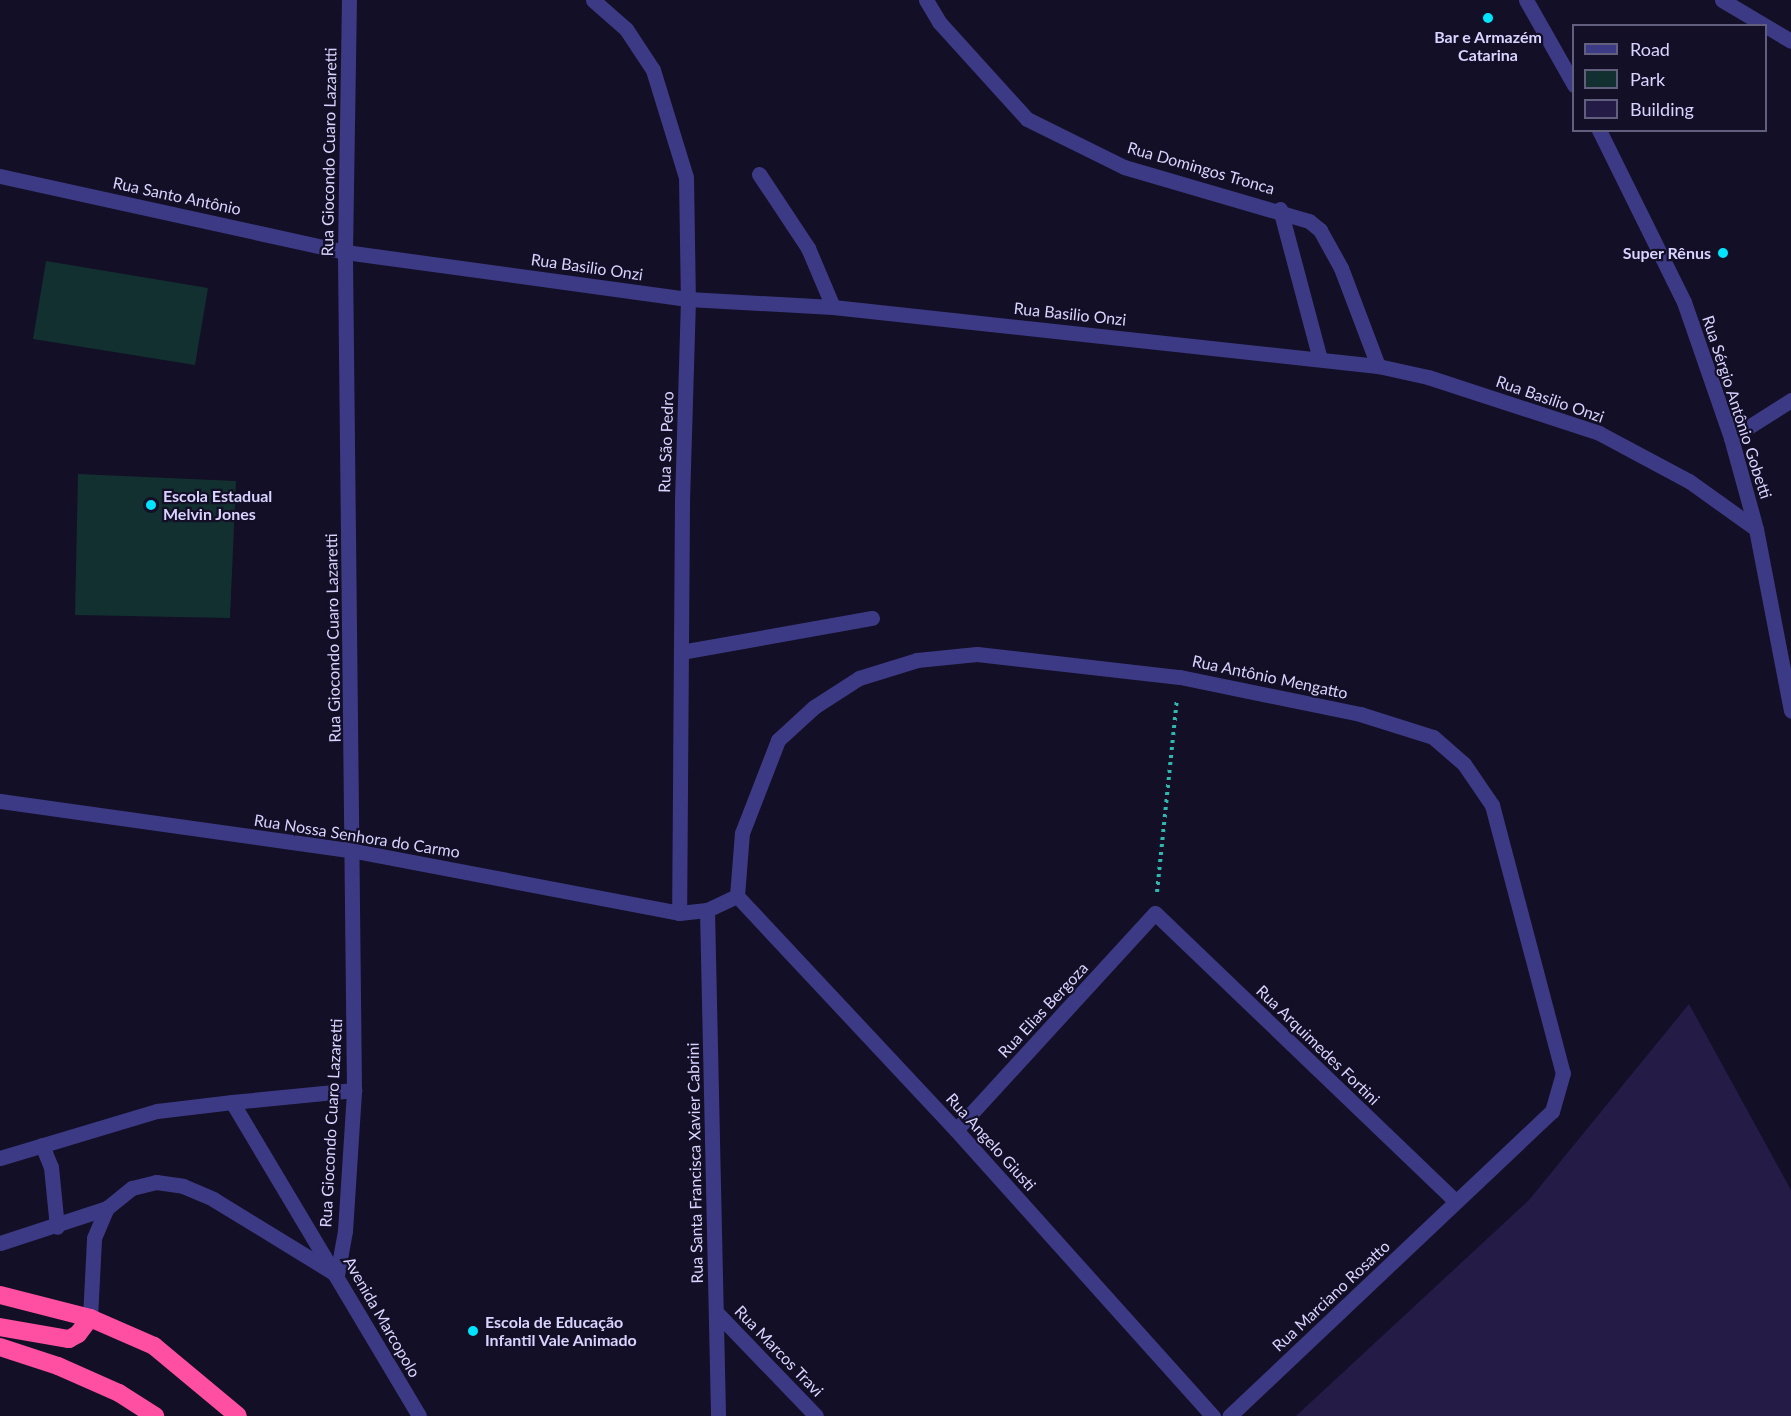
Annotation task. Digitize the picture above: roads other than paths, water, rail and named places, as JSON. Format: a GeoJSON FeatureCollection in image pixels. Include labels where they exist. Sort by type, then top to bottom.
{"type":"FeatureCollection","features":[{"type":"Feature","properties":{"kind":"highway"},"geometry":{"type":"LineString","coordinates":[[0,1295],[90,1318],[154,1346],[238,1416]]}},
{"type":"Feature","properties":{"kind":"highway"},"geometry":{"type":"LineString","coordinates":[[0,1328],[69,1339],[78,1334],[90,1318]]}},
{"type":"Feature","properties":{"kind":"highway"},"geometry":{"type":"LineString","coordinates":[[0,1347],[58,1366],[119,1393],[154,1416]]}},
{"type":"Feature","properties":{"kind":"street","name":"Rua Giocondo Cuaro Lazaretti"},"geometry":{"type":"LineString","coordinates":[[337,1275],[345,1231],[354,1090],[355,850],[345,252],[349,0]]}},
{"type":"Feature","properties":{"kind":"street","name":"Rua São Pedro"},"geometry":{"type":"LineString","coordinates":[[593,0],[626,28],[653,70],[686,177],[688,299],[681,652],[679,913]]}},
{"type":"Feature","properties":{"kind":"street","name":"Rua Domingos Tronca"},"geometry":{"type":"LineString","coordinates":[[926,0],[939,22],[1027,119],[1124,167],[1280,209],[1309,221],[1320,230],[1341,268],[1378,366]]}},
{"type":"Feature","properties":{"kind":"street"},"geometry":{"type":"LineString","coordinates":[[1526,0],[1572,81]]}},
{"type":"Feature","properties":{"kind":"street"},"geometry":{"type":"LineString","coordinates":[[1722,0],[1762,24]]}},
{"type":"Feature","properties":{"kind":"street"},"geometry":{"type":"LineString","coordinates":[[1767,27],[1791,41]]}},
{"type":"Feature","properties":{"kind":"street","name":"Rua Sérgio Antônio Gobetti"},"geometry":{"type":"LineString","coordinates":[[1600,132],[1684,302],[1731,438],[1756,529],[1791,711]]}},
{"type":"Feature","properties":{"kind":"street"},"geometry":{"type":"LineString","coordinates":[[759,174],[808,248],[833,306]]}},
{"type":"Feature","properties":{"kind":"street","name":"Rua Santo Antônio"},"geometry":{"type":"LineString","coordinates":[[0,176],[345,252]]}},
{"type":"Feature","properties":{"kind":"street","name":"Rua Domingos Tronca"},"geometry":{"type":"LineString","coordinates":[[1280,209],[1320,359]]}},
{"type":"Feature","properties":{"kind":"street","name":"Rua Basilio Onzi"},"geometry":{"type":"LineString","coordinates":[[345,252],[688,299],[833,306],[1378,366],[1428,377],[1599,433],[1689,481],[1756,529]]}},
{"type":"Feature","properties":{"kind":"street"},"geometry":{"type":"LineString","coordinates":[[1731,438],[1791,400]]}},
{"type":"Feature","properties":{"kind":"street"},"geometry":{"type":"LineString","coordinates":[[681,652],[872,618]]}},
{"type":"Feature","properties":{"kind":"street","name":"Rua Antônio Mengatto"},"geometry":{"type":"LineString","coordinates":[[737,896],[742,833],[778,740],[814,707],[859,678],[917,660],[977,654],[1180,676],[1360,714],[1432,737],[1464,764],[1492,804],[1563,1073],[1552,1111],[1456,1202]]}},
{"type":"Feature","properties":{"kind":"street","name":"Rua Nossa Senhora do Carmo"},"geometry":{"type":"LineString","coordinates":[[0,801],[355,850],[679,913],[707,910]]}},
{"type":"Feature","properties":{"kind":"street"},"geometry":{"type":"LineString","coordinates":[[707,910],[737,896]]}},
{"type":"Feature","properties":{"kind":"street","name":"Rua Angelo Giusti"},"geometry":{"type":"LineString","coordinates":[[737,896],[956,1130],[1213,1416]]}},
{"type":"Feature","properties":{"kind":"street","name":"Rua Santa Francisca Xavier Cabrini"},"geometry":{"type":"LineString","coordinates":[[707,910],[718,1416]]}},
{"type":"Feature","properties":{"kind":"street","name":"Rua Arquimedes Fortini"},"geometry":{"type":"LineString","coordinates":[[1155,913],[1456,1202]]}},
{"type":"Feature","properties":{"kind":"street","name":"Rua Elias Bergoza"},"geometry":{"type":"LineString","coordinates":[[956,1130],[1155,913]]}},
{"type":"Feature","properties":{"kind":"street"},"geometry":{"type":"LineString","coordinates":[[0,1158],[157,1111],[354,1090]]}},
{"type":"Feature","properties":{"kind":"street","name":"Avenida Marcopolo"},"geometry":{"type":"LineString","coordinates":[[232,1102],[419,1416]]}},
{"type":"Feature","properties":{"kind":"street"},"geometry":{"type":"LineString","coordinates":[[42,1145],[51,1167],[57,1227]]}},
{"type":"Feature","properties":{"kind":"street"},"geometry":{"type":"LineString","coordinates":[[0,1243],[57,1227],[107,1208],[132,1188],[156,1182],[183,1185],[213,1198],[337,1275]]}},
{"type":"Feature","properties":{"kind":"street","name":"Rua Marciano Rosatto"},"geometry":{"type":"LineString","coordinates":[[1230,1416],[1456,1202]]}},
{"type":"Feature","properties":{"kind":"street"},"geometry":{"type":"LineString","coordinates":[[90,1318],[94,1238],[107,1208]]}},
{"type":"Feature","properties":{"kind":"street","name":"Rua Marcos Travi"},"geometry":{"type":"LineString","coordinates":[[716,1312],[816,1416]]}},
{"type":"Feature","properties":{"kind":"place","name":"Bar e Armazém Catarina"},"geometry":{"type":"Point","coordinates":[1488,18]}},
{"type":"Feature","properties":{"kind":"place","name":"Super Rênus"},"geometry":{"type":"Point","coordinates":[1723,253]}},
{"type":"Feature","properties":{"kind":"place","name":"Escola Estadual Melvin Jones"},"geometry":{"type":"Point","coordinates":[151,505]}},
{"type":"Feature","properties":{"kind":"place","name":"Escola de Educação Infantil Vale Animado"},"geometry":{"type":"Point","coordinates":[473,1331]}}]}
